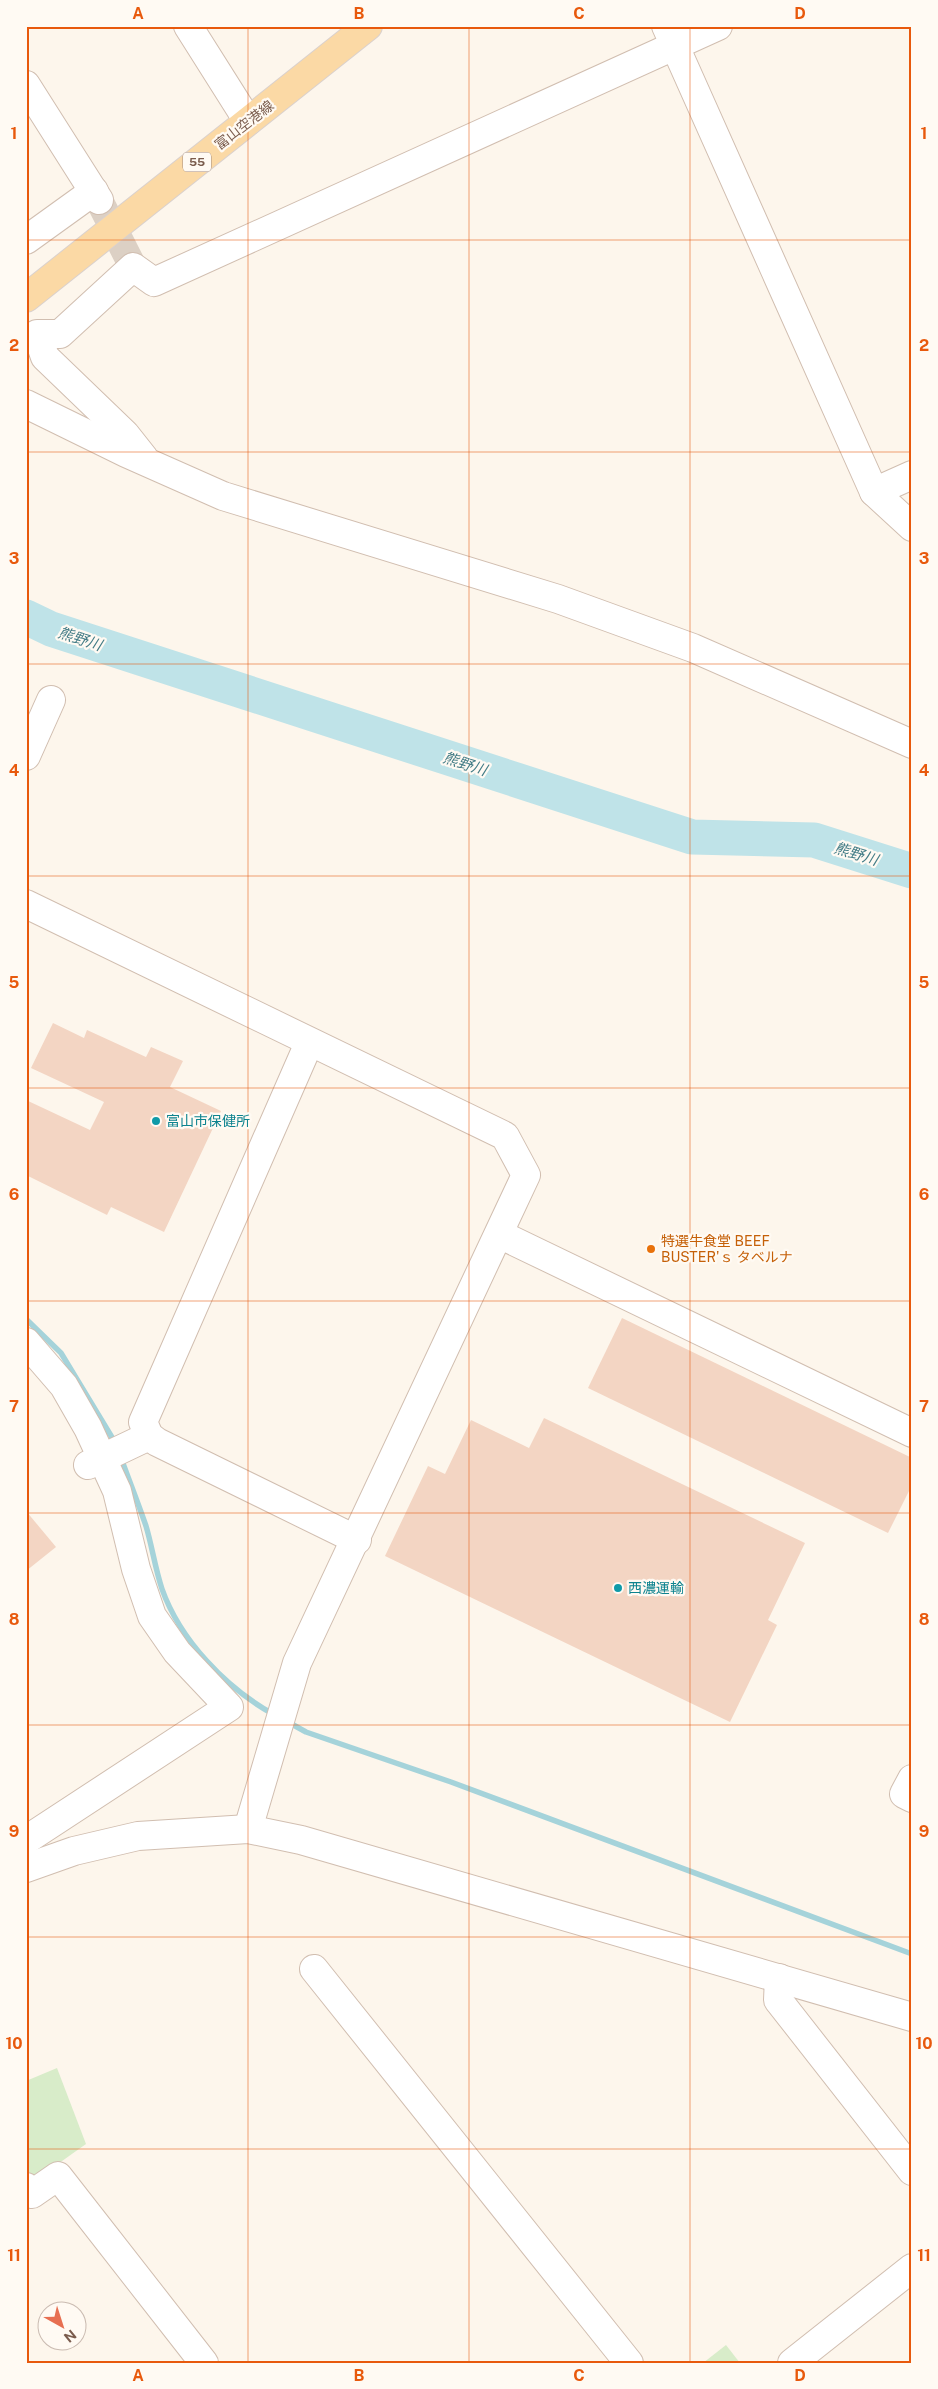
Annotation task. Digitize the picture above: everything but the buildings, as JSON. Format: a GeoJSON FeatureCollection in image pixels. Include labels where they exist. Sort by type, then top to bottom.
{"type":"FeatureCollection","features":[{"type":"Feature","properties":{"kind":"main road","name":"富山空港線"},"geometry":{"type":"LineString","coordinates":[[26,298],[368,26]]}},
{"type":"Feature","properties":{"kind":"street"},"geometry":{"type":"LineString","coordinates":[[188,26],[248,121]]}},
{"type":"Feature","properties":{"kind":"street"},"geometry":{"type":"LineString","coordinates":[[149,463],[126,434],[46,357],[37,334],[60,334],[133,267],[154,282],[670,36],[718,26]]}},
{"type":"Feature","properties":{"kind":"street"},"geometry":{"type":"LineString","coordinates":[[670,36],[874,492],[912,526]]}},
{"type":"Feature","properties":{"kind":"street"},"geometry":{"type":"LineString","coordinates":[[26,85],[96,195],[26,240]]}},
{"type":"Feature","properties":{"kind":"street"},"geometry":{"type":"LineString","coordinates":[[26,404],[223,496],[558,599],[693,648],[912,744]]}},
{"type":"Feature","properties":{"kind":"street"},"geometry":{"type":"LineString","coordinates":[[874,492],[912,475]]}},
{"type":"Feature","properties":{"kind":"street"},"geometry":{"type":"LineString","coordinates":[[26,756],[51,700]]}},
{"type":"Feature","properties":{"kind":"street"},"geometry":{"type":"LineString","coordinates":[[26,904],[309,1043],[505,1136],[526,1175],[357,1540],[297,1664],[248,1829]]}},
{"type":"Feature","properties":{"kind":"street"},"geometry":{"type":"LineString","coordinates":[[309,1043],[143,1422],[149,1436],[157,1442],[357,1540]]}},
{"type":"Feature","properties":{"kind":"street"},"geometry":{"type":"LineString","coordinates":[[500,1234],[912,1433]]}},
{"type":"Feature","properties":{"kind":"street"},"geometry":{"type":"LineString","coordinates":[[26,1342],[64,1386],[88,1428],[95,1462],[117,1491],[136,1569],[152,1616],[178,1652],[229,1707],[26,1840]]}},
{"type":"Feature","properties":{"kind":"street"},"geometry":{"type":"LineString","coordinates":[[95,1462],[149,1436]]}},
{"type":"Feature","properties":{"kind":"street"},"geometry":{"type":"LineString","coordinates":[[26,1868],[74,1851],[138,1836],[248,1829],[301,1840],[912,2017]]}},
{"type":"Feature","properties":{"kind":"street"},"geometry":{"type":"LineString","coordinates":[[314,1969],[629,2363]]}},
{"type":"Feature","properties":{"kind":"street"},"geometry":{"type":"LineString","coordinates":[[779,1978],[778,2000],[912,2170]]}},
{"type":"Feature","properties":{"kind":"street"},"geometry":{"type":"LineString","coordinates":[[26,2187],[32,2194],[58,2176],[204,2363]]}},
{"type":"Feature","properties":{"kind":"street"},"geometry":{"type":"LineString","coordinates":[[792,2363],[912,2268]]}},
{"type":"Feature","properties":{"kind":"green space"},"geometry":{"type":"Polygon","coordinates":[[[57,2068],[86,2144],[31,2183],[26,2177],[26,2081],[57,2068]]]}},
{"type":"Feature","properties":{"kind":"green space"},"geometry":{"type":"Polygon","coordinates":[[[726,2345],[740,2363],[703,2363],[726,2345]]]}},
{"type":"Feature","properties":{"kind":"waterway","name":"熊野川"},"geometry":{"type":"LineString","coordinates":[[26,617],[51,629],[692,837],[814,840],[912,871]]}},
{"type":"Feature","properties":{"kind":"waterway"},"geometry":{"type":"LineString","coordinates":[[26,1319],[61,1353],[116,1444]]}},
{"type":"Feature","properties":{"kind":"waterway"},"geometry":{"type":"LineString","coordinates":[[121,1458],[146,1526],[162,1589],[180,1626],[207,1661],[222,1676],[238,1691],[273,1714]]}},
{"type":"Feature","properties":{"kind":"waterway"},"geometry":{"type":"LineString","coordinates":[[288,1722],[306,1732],[451,1782],[912,1954]]}},
{"type":"Feature","properties":{"kind":"tunnel"},"geometry":{"type":"LineString","coordinates":[[99,200],[133,267]]}},
{"type":"Feature","properties":{"kind":"place","name":"富山市保健所"},"geometry":{"type":"Point","coordinates":[156,1121]}},
{"type":"Feature","properties":{"kind":"place","name":"特選牛食堂 BEEF BUSTER'ｓ タベルナ"},"geometry":{"type":"Point","coordinates":[651,1249]}},
{"type":"Feature","properties":{"kind":"place","name":"西濃運輸"},"geometry":{"type":"Point","coordinates":[618,1588]}}]}
